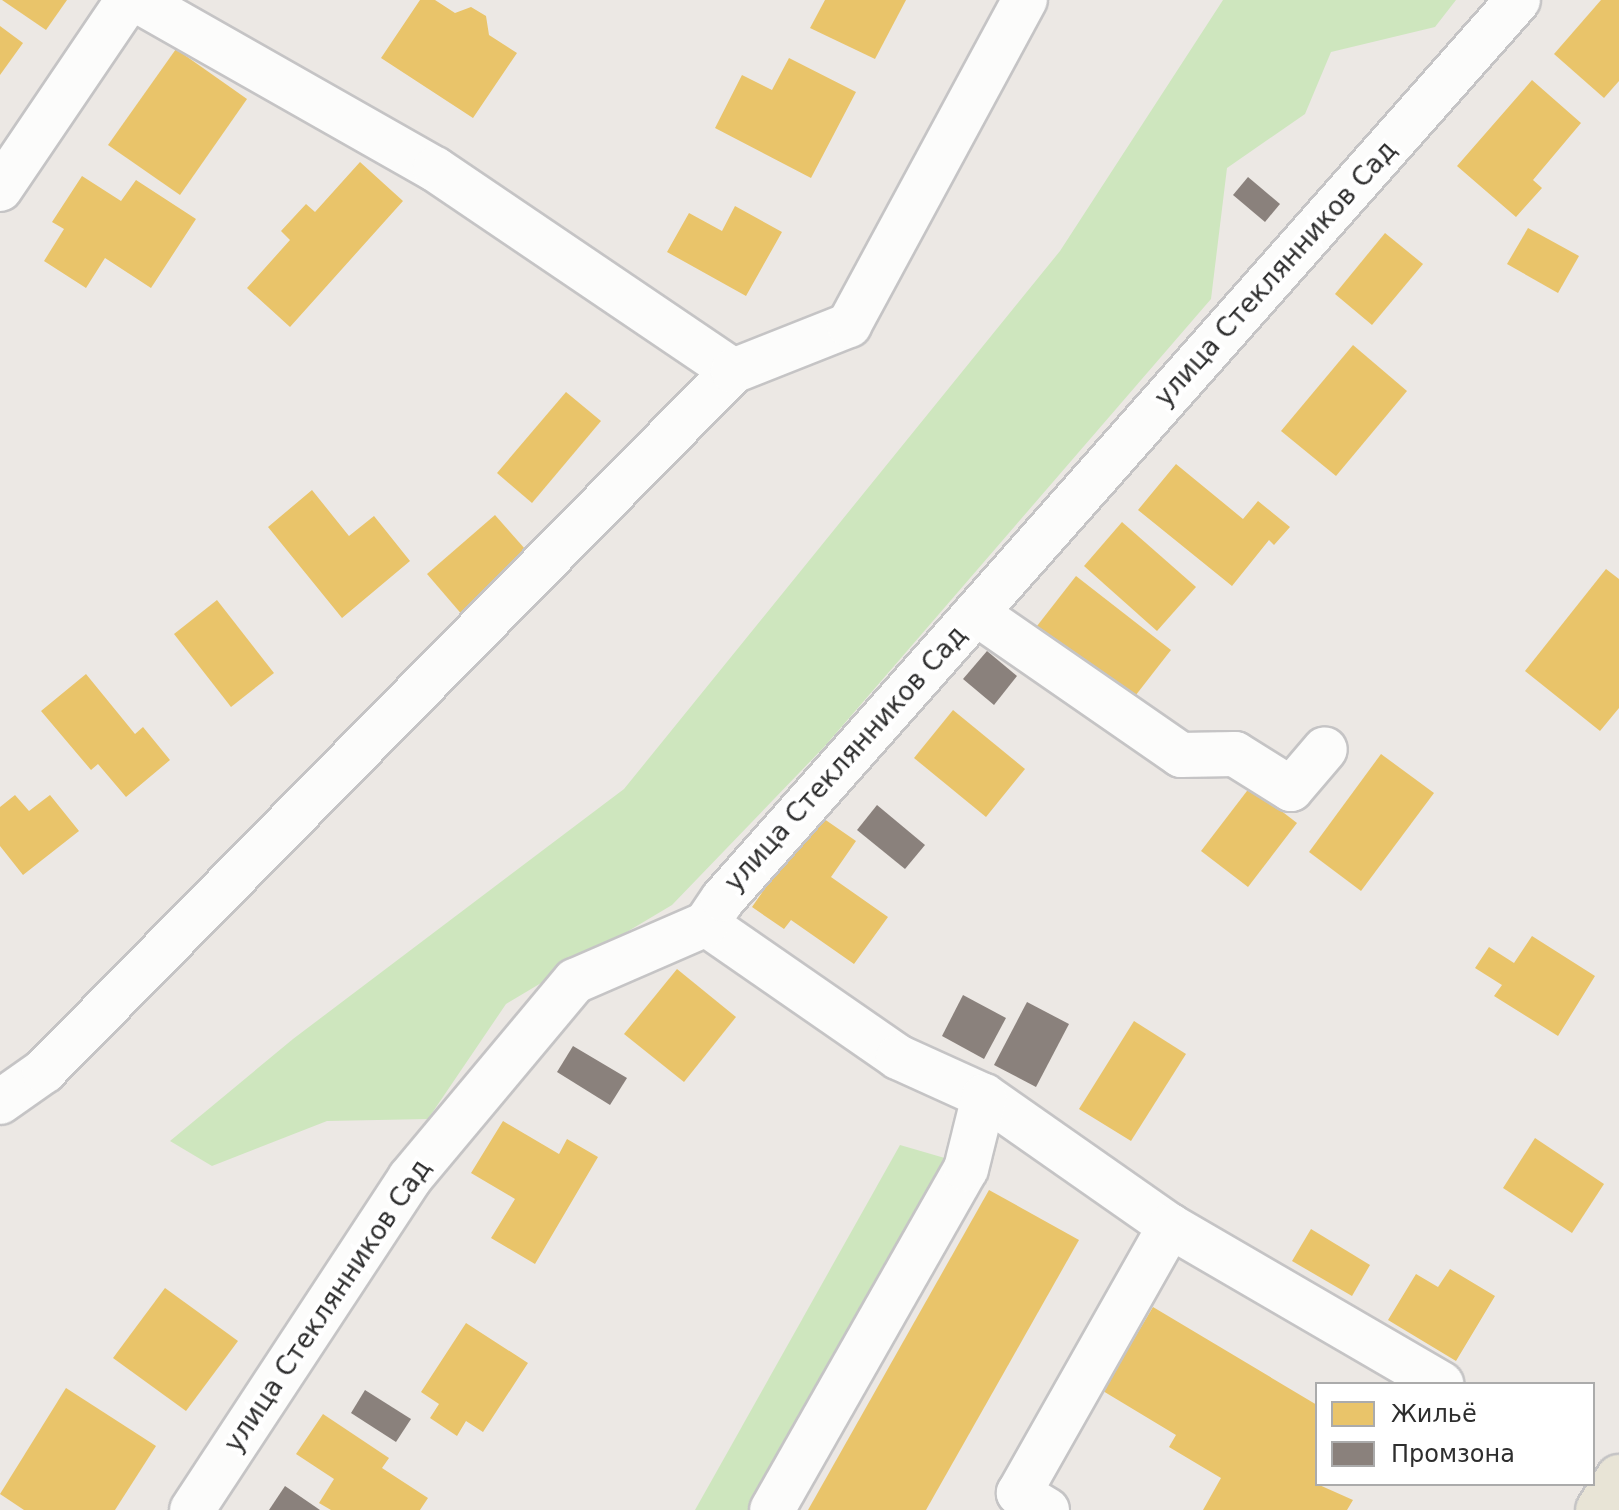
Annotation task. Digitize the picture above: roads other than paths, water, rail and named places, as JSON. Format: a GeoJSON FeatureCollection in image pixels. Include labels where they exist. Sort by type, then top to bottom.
{"type":"FeatureCollection","features":[{"type":"Feature","properties":{"kind":"street"},"geometry":{"type":"LineString","coordinates":[[0,189],[128,0]]}},
{"type":"Feature","properties":{"kind":"street"},"geometry":{"type":"LineString","coordinates":[[137,0],[435,169],[733,371]]}},
{"type":"Feature","properties":{"kind":"street"},"geometry":{"type":"LineString","coordinates":[[0,1102],[44,1071],[733,371],[849,325],[1025,0]]}},
{"type":"Feature","properties":{"kind":"street","name":"улица Стеклянников Сад"},"geometry":{"type":"LineString","coordinates":[[192,1510],[410,1178],[575,981],[706,924],[976,613],[1518,0]]}},
{"type":"Feature","properties":{"kind":"street"},"geometry":{"type":"LineString","coordinates":[[976,613],[1181,755],[1235,754],[1291,789],[1325,749]]}},
{"type":"Feature","properties":{"kind":"street"},"geometry":{"type":"LineString","coordinates":[[706,924],[898,1057],[984,1096],[1170,1226],[1438,1382]]}},
{"type":"Feature","properties":{"kind":"street"},"geometry":{"type":"LineString","coordinates":[[772,1510],[966,1169],[984,1096]]}},
{"type":"Feature","properties":{"kind":"street"},"geometry":{"type":"LineString","coordinates":[[1047,1510],[1019,1493],[1170,1226]]}}]}
